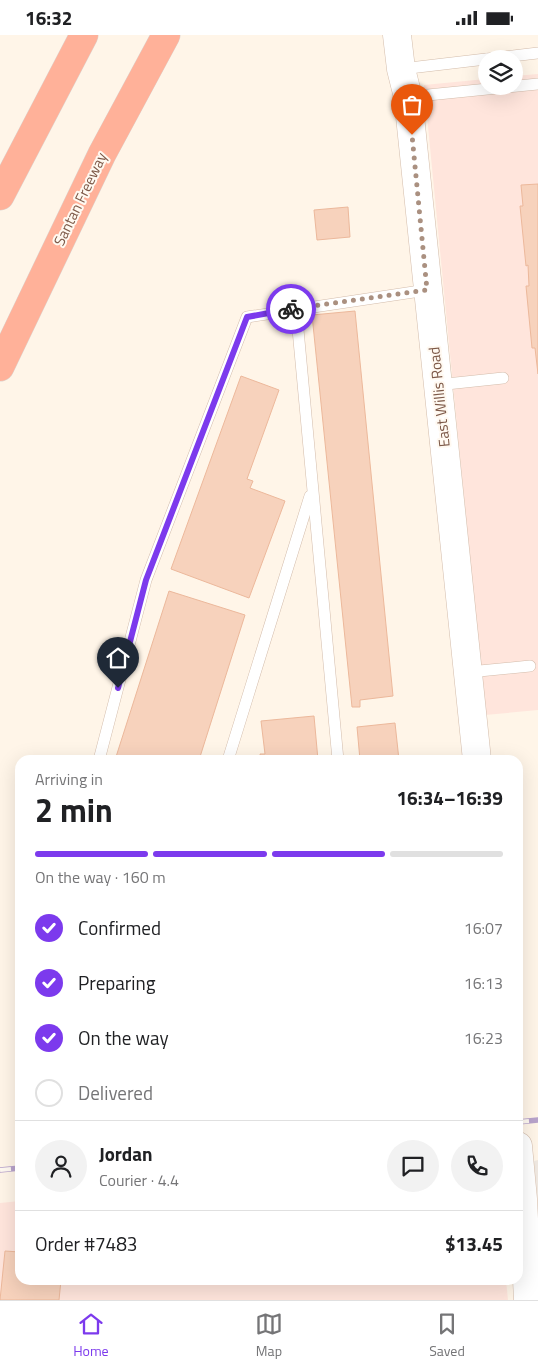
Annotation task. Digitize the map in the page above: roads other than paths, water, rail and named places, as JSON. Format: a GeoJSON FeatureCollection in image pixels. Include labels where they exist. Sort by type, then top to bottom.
{"type":"FeatureCollection","features":[{"type":"Feature","properties":{"kind":"highway"},"geometry":{"type":"LineString","coordinates":[[0,196],[84,35]]}},
{"type":"Feature","properties":{"kind":"highway","name":"Santan Freeway"},"geometry":{"type":"LineString","coordinates":[[0,367],[102,154],[166,35]]}},
{"type":"Feature","properties":{"kind":"street","name":"East Willis Road"},"geometry":{"type":"LineString","coordinates":[[397,35],[401,69],[408,97],[477,755]]}},
{"type":"Feature","properties":{"kind":"street"},"geometry":{"type":"LineString","coordinates":[[523,1216],[528,1300]]}},
{"type":"Feature","properties":{"kind":"lane"},"geometry":{"type":"LineString","coordinates":[[523,55],[538,53]]}},
{"type":"Feature","properties":{"kind":"lane"},"geometry":{"type":"LineString","coordinates":[[401,69],[478,60]]}},
{"type":"Feature","properties":{"kind":"lane"},"geometry":{"type":"LineString","coordinates":[[408,97],[538,84]]}},
{"type":"Feature","properties":{"kind":"lane"},"geometry":{"type":"LineString","coordinates":[[100,755],[146,580],[247,317],[296,308],[427,290]]}},
{"type":"Feature","properties":{"kind":"lane"},"geometry":{"type":"LineString","coordinates":[[296,308],[338,755]]}},
{"type":"Feature","properties":{"kind":"lane"},"geometry":{"type":"LineString","coordinates":[[437,385],[502,378]]}},
{"type":"Feature","properties":{"kind":"lane"},"geometry":{"type":"LineString","coordinates":[[230,755],[312,490]]}},
{"type":"Feature","properties":{"kind":"lane"},"geometry":{"type":"LineString","coordinates":[[469,672],[530,666]]}},
{"type":"Feature","properties":{"kind":"railway"},"geometry":{"type":"LineString","coordinates":[[523,1122],[538,1120]]}},
{"type":"Feature","properties":{"kind":"railway"},"geometry":{"type":"LineString","coordinates":[[0,1170],[15,1168]]}}]}
